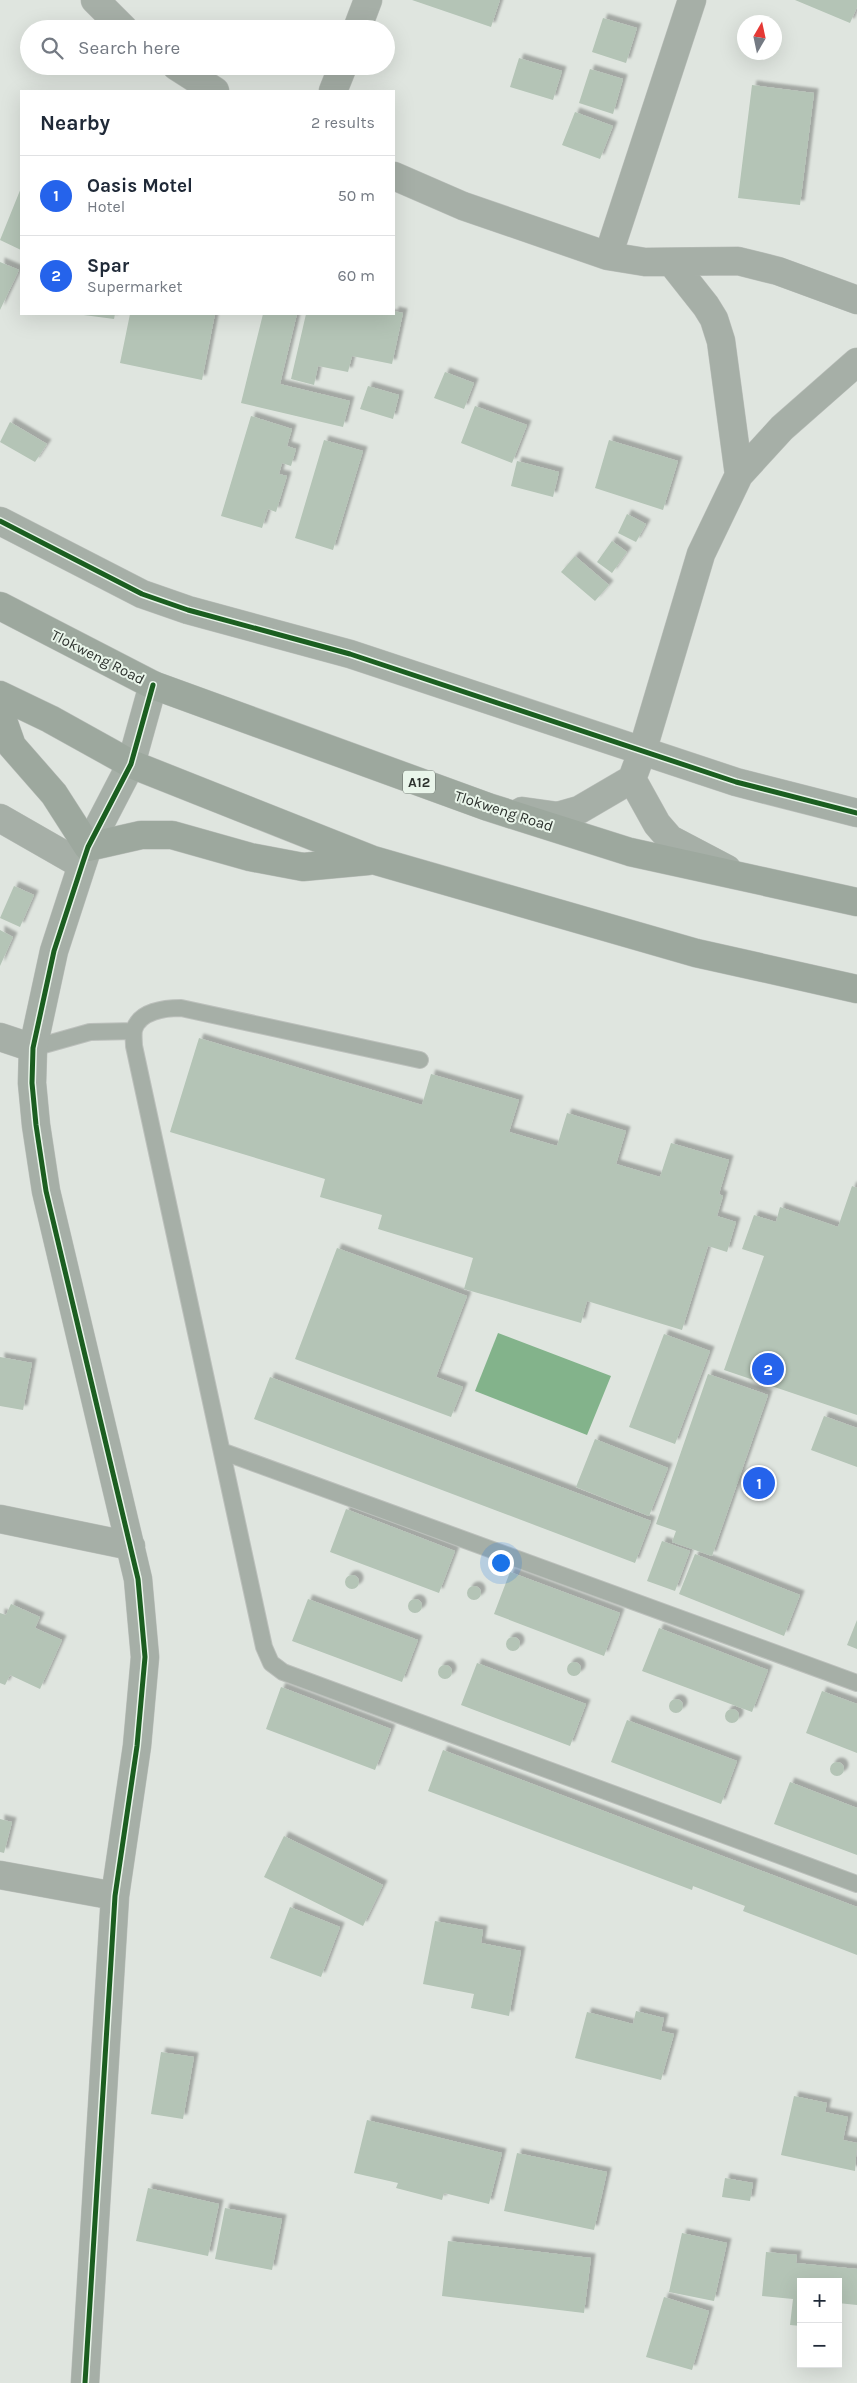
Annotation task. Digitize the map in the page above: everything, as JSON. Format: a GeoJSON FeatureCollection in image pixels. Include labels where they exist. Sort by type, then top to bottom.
{"type":"FeatureCollection","features":[{"type":"Feature","properties":{"kind":"main road","name":"Tlokweng Road"},"geometry":{"type":"LineString","coordinates":[[0,606],[153,685],[488,807],[630,852],[857,902]]}},
{"type":"Feature","properties":{"kind":"main road"},"geometry":{"type":"LineString","coordinates":[[0,695],[50,719],[130,764],[373,860],[696,953],[857,989]]}},
{"type":"Feature","properties":{"kind":"main road"},"geometry":{"type":"LineString","coordinates":[[0,712],[12,746],[54,794],[85,856],[141,835],[172,835],[250,857],[303,867],[373,860]]}},
{"type":"Feature","properties":{"kind":"street"},"geometry":{"type":"LineString","coordinates":[[360,20],[368,0]]}},
{"type":"Feature","properties":{"kind":"street"},"geometry":{"type":"LineString","coordinates":[[608,256],[692,0]]}},
{"type":"Feature","properties":{"kind":"street"},"geometry":{"type":"LineString","coordinates":[[100,2],[116,20]]}},
{"type":"Feature","properties":{"kind":"street"},"geometry":{"type":"LineString","coordinates":[[190,75],[213,90]]}},
{"type":"Feature","properties":{"kind":"street"},"geometry":{"type":"LineString","coordinates":[[333,90],[339,75]]}},
{"type":"Feature","properties":{"kind":"street"},"geometry":{"type":"LineString","coordinates":[[395,176],[464,206],[608,256],[645,262],[738,262],[778,271],[857,300]]}},
{"type":"Feature","properties":{"kind":"street"},"geometry":{"type":"LineString","coordinates":[[672,263],[706,306],[714,319],[721,341],[738,475]]}},
{"type":"Feature","properties":{"kind":"street"},"geometry":{"type":"LineString","coordinates":[[488,807],[558,816],[579,810],[632,779],[642,752],[701,554],[738,475],[782,428],[857,362]]}},
{"type":"Feature","properties":{"kind":"street"},"geometry":{"type":"LineString","coordinates":[[0,521],[142,594],[188,610],[350,654],[736,782],[857,814]]}},
{"type":"Feature","properties":{"kind":"street"},"geometry":{"type":"LineString","coordinates":[[85,2383],[116,1896],[137,1746],[145,1657],[138,1580],[131,1546],[46,1191],[32,1091],[32,1048],[54,951],[85,856],[130,764],[153,685]]}},
{"type":"Feature","properties":{"kind":"street"},"geometry":{"type":"LineString","coordinates":[[632,779],[657,824],[670,839],[743,877]]}},
{"type":"Feature","properties":{"kind":"street"},"geometry":{"type":"LineString","coordinates":[[0,818],[85,856]]}},
{"type":"Feature","properties":{"kind":"street"},"geometry":{"type":"LineString","coordinates":[[0,1037],[32,1048]]}},
{"type":"Feature","properties":{"kind":"street"},"geometry":{"type":"LineString","coordinates":[[0,1519],[131,1546]]}},
{"type":"Feature","properties":{"kind":"street"},"geometry":{"type":"LineString","coordinates":[[0,1875],[116,1896]]}},
{"type":"Feature","properties":{"kind":"lane"},"geometry":{"type":"LineString","coordinates":[[420,1060],[181,1008],[164,1008],[151,1013],[139,1022],[134,1031],[134,1046],[224,1452],[264,1647],[271,1662],[283,1672],[857,1884]]}},
{"type":"Feature","properties":{"kind":"lane"},"geometry":{"type":"LineString","coordinates":[[32,1048],[90,1032],[134,1031]]}},
{"type":"Feature","properties":{"kind":"lane"},"geometry":{"type":"LineString","coordinates":[[224,1452],[857,1683]]}},
{"type":"Feature","properties":{"kind":"shaded area"},"geometry":{"type":"Polygon","coordinates":[[[498,1333],[611,1376],[587,1435],[475,1391],[498,1333]]]}},
{"type":"Feature","properties":{"kind":"building"},"geometry":{"type":"Polygon","coordinates":[[[412,0],[500,0],[491,27],[412,0]]]}},
{"type":"Feature","properties":{"kind":"building"},"geometry":{"type":"Polygon","coordinates":[[[795,0],[857,0],[857,7],[850,23],[795,0]]]}},
{"type":"Feature","properties":{"kind":"building"},"geometry":{"type":"Polygon","coordinates":[[[603,18],[637,28],[626,63],[592,52],[603,18]]]}},
{"type":"Feature","properties":{"kind":"building"},"geometry":{"type":"Polygon","coordinates":[[[519,58],[562,71],[553,100],[510,87],[519,58]]]}},
{"type":"Feature","properties":{"kind":"building"},"geometry":{"type":"Polygon","coordinates":[[[590,69],[623,79],[613,114],[579,103],[590,69]]]}},
{"type":"Feature","properties":{"kind":"building"},"geometry":{"type":"Polygon","coordinates":[[[752,85],[814,93],[800,205],[738,198],[752,85]]]}},
{"type":"Feature","properties":{"kind":"building"},"geometry":{"type":"Polygon","coordinates":[[[575,112],[613,126],[600,159],[562,145],[575,112]]]}},
{"type":"Feature","properties":{"kind":"building"},"geometry":{"type":"Polygon","coordinates":[[[20,190],[20,250],[0,240],[20,190]]]}},
{"type":"Feature","properties":{"kind":"building"},"geometry":{"type":"Polygon","coordinates":[[[0,262],[19,270],[0,310],[0,262]]]}},
{"type":"Feature","properties":{"kind":"building"},"geometry":{"type":"Polygon","coordinates":[[[395,311],[403,313],[392,364],[352,356],[348,372],[318,366],[314,385],[291,379],[306,315],[395,315],[395,311]]]}},
{"type":"Feature","properties":{"kind":"building"},"geometry":{"type":"Polygon","coordinates":[[[84,315],[115,315],[114,319],[84,315]]]}},
{"type":"Feature","properties":{"kind":"building"},"geometry":{"type":"Polygon","coordinates":[[[130,315],[215,315],[202,380],[120,363],[130,315]]]}},
{"type":"Feature","properties":{"kind":"building"},"geometry":{"type":"Polygon","coordinates":[[[263,315],[297,315],[280,384],[350,401],[343,427],[241,403],[263,315]]]}},
{"type":"Feature","properties":{"kind":"building"},"geometry":{"type":"Polygon","coordinates":[[[445,372],[474,383],[464,409],[434,398],[445,372]]]}},
{"type":"Feature","properties":{"kind":"building"},"geometry":{"type":"Polygon","coordinates":[[[368,386],[399,395],[393,419],[360,409],[368,386]]]}},
{"type":"Feature","properties":{"kind":"building"},"geometry":{"type":"Polygon","coordinates":[[[475,406],[527,425],[512,463],[461,443],[475,406]]]}},
{"type":"Feature","properties":{"kind":"building"},"geometry":{"type":"Polygon","coordinates":[[[251,416],[292,429],[287,446],[296,449],[291,466],[282,463],[279,474],[287,476],[276,512],[268,509],[262,528],[221,516],[251,416]]]}},
{"type":"Feature","properties":{"kind":"building"},"geometry":{"type":"Polygon","coordinates":[[[10,422],[47,444],[35,462],[0,442],[10,422]]]}},
{"type":"Feature","properties":{"kind":"building"},"geometry":{"type":"Polygon","coordinates":[[[324,440],[363,451],[333,550],[295,538],[324,440]]]}},
{"type":"Feature","properties":{"kind":"building"},"geometry":{"type":"Polygon","coordinates":[[[609,440],[678,461],[663,510],[595,488],[609,440]]]}},
{"type":"Feature","properties":{"kind":"building"},"geometry":{"type":"Polygon","coordinates":[[[517,461],[559,472],[553,497],[511,486],[517,461]]]}},
{"type":"Feature","properties":{"kind":"building"},"geometry":{"type":"Polygon","coordinates":[[[627,514],[646,524],[636,542],[618,533],[627,514]]]}},
{"type":"Feature","properties":{"kind":"building"},"geometry":{"type":"Polygon","coordinates":[[[612,541],[627,552],[612,573],[597,562],[612,541]]]}},
{"type":"Feature","properties":{"kind":"building"},"geometry":{"type":"Polygon","coordinates":[[[575,556],[609,585],[595,601],[561,572],[575,556]]]}},
{"type":"Feature","properties":{"kind":"building"},"geometry":{"type":"Polygon","coordinates":[[[14,886],[34,895],[20,927],[0,918],[14,886]]]}},
{"type":"Feature","properties":{"kind":"building"},"geometry":{"type":"Polygon","coordinates":[[[0,930],[13,937],[0,966],[0,930]]]}},
{"type":"Feature","properties":{"kind":"building"},"geometry":{"type":"Polygon","coordinates":[[[199,1038],[422,1105],[431,1074],[519,1100],[509,1132],[557,1146],[567,1113],[626,1131],[616,1164],[660,1177],[671,1143],[729,1160],[719,1194],[723,1196],[717,1216],[736,1222],[727,1252],[708,1246],[682,1330],[587,1301],[581,1323],[464,1289],[473,1258],[378,1229],[382,1215],[320,1197],[325,1179],[170,1132],[199,1038]]]}},
{"type":"Feature","properties":{"kind":"building"},"geometry":{"type":"Polygon","coordinates":[[[852,1186],[857,1188],[857,1415],[724,1370],[764,1256],[742,1249],[754,1215],[776,1222],[780,1207],[838,1227],[852,1186]]]}},
{"type":"Feature","properties":{"kind":"building"},"geometry":{"type":"Polygon","coordinates":[[[337,1248],[467,1296],[436,1377],[463,1387],[451,1417],[295,1359],[337,1248]]]}},
{"type":"Feature","properties":{"kind":"building"},"geometry":{"type":"Polygon","coordinates":[[[664,1334],[710,1351],[675,1444],[629,1427],[664,1334]]]}},
{"type":"Feature","properties":{"kind":"building"},"geometry":{"type":"Polygon","coordinates":[[[0,1357],[32,1363],[23,1410],[0,1406],[0,1357]]]}},
{"type":"Feature","properties":{"kind":"building"},"geometry":{"type":"Polygon","coordinates":[[[708,1374],[768,1395],[712,1556],[672,1542],[676,1531],[656,1524],[708,1374]]]}},
{"type":"Feature","properties":{"kind":"building"},"geometry":{"type":"Polygon","coordinates":[[[270,1377],[651,1521],[635,1563],[254,1419],[270,1377]]]}},
{"type":"Feature","properties":{"kind":"building"},"geometry":{"type":"Polygon","coordinates":[[[824,1416],[857,1428],[857,1467],[811,1450],[824,1416]]]}},
{"type":"Feature","properties":{"kind":"building"},"geometry":{"type":"Polygon","coordinates":[[[595,1439],[668,1468],[649,1516],[576,1487],[595,1439]]]}},
{"type":"Feature","properties":{"kind":"building"},"geometry":{"type":"Polygon","coordinates":[[[346,1509],[455,1551],[439,1593],[330,1552],[346,1509]]]}},
{"type":"Feature","properties":{"kind":"building"},"geometry":{"type":"Polygon","coordinates":[[[662,1541],[690,1551],[675,1591],[647,1581],[662,1541]]]}},
{"type":"Feature","properties":{"kind":"building"},"geometry":{"type":"Polygon","coordinates":[[[695,1554],[800,1595],[784,1636],[679,1594],[695,1554]]]}},
{"type":"Feature","properties":{"kind":"building"},"geometry":{"type":"Polygon","coordinates":[[[510,1572],[620,1613],[604,1656],[494,1614],[510,1572]]]}},
{"type":"Feature","properties":{"kind":"building"},"geometry":{"type":"Polygon","coordinates":[[[352,1575],[357,1577],[359,1582],[357,1587],[352,1589],[347,1587],[345,1582],[347,1577],[352,1575]]]}},
{"type":"Feature","properties":{"kind":"building"},"geometry":{"type":"Polygon","coordinates":[[[474,1586],[479,1588],[481,1593],[479,1598],[474,1600],[469,1598],[467,1593],[469,1588],[474,1586]]]}},
{"type":"Feature","properties":{"kind":"building"},"geometry":{"type":"Polygon","coordinates":[[[308,1599],[418,1640],[402,1682],[292,1641],[308,1599]]]}},
{"type":"Feature","properties":{"kind":"building"},"geometry":{"type":"Polygon","coordinates":[[[415,1599],[420,1601],[422,1606],[420,1611],[415,1613],[410,1611],[408,1606],[410,1601],[415,1599]]]}},
{"type":"Feature","properties":{"kind":"building"},"geometry":{"type":"Polygon","coordinates":[[[11,1604],[40,1617],[35,1628],[62,1640],[40,1689],[10,1675],[5,1685],[0,1683],[0,1613],[6,1615],[11,1604]]]}},
{"type":"Feature","properties":{"kind":"building"},"geometry":{"type":"Polygon","coordinates":[[[857,1620],[857,1649],[847,1645],[857,1620]]]}},
{"type":"Feature","properties":{"kind":"building"},"geometry":{"type":"Polygon","coordinates":[[[659,1628],[768,1670],[752,1712],[642,1671],[659,1628]]]}},
{"type":"Feature","properties":{"kind":"building"},"geometry":{"type":"Polygon","coordinates":[[[513,1637],[518,1639],[520,1644],[518,1649],[513,1651],[508,1649],[506,1644],[508,1639],[513,1637]]]}},
{"type":"Feature","properties":{"kind":"building"},"geometry":{"type":"Polygon","coordinates":[[[574,1662],[579,1664],[581,1669],[579,1674],[574,1676],[569,1674],[567,1669],[569,1664],[574,1662]]]}},
{"type":"Feature","properties":{"kind":"building"},"geometry":{"type":"Polygon","coordinates":[[[477,1663],[586,1704],[570,1746],[461,1705],[477,1663]]]}},
{"type":"Feature","properties":{"kind":"building"},"geometry":{"type":"Polygon","coordinates":[[[445,1665],[450,1667],[452,1672],[450,1677],[445,1679],[440,1677],[438,1672],[440,1667],[445,1665]]]}},
{"type":"Feature","properties":{"kind":"building"},"geometry":{"type":"Polygon","coordinates":[[[281,1687],[391,1729],[375,1770],[266,1729],[281,1687]]]}},
{"type":"Feature","properties":{"kind":"building"},"geometry":{"type":"Polygon","coordinates":[[[822,1691],[857,1704],[857,1753],[806,1733],[822,1691]]]}},
{"type":"Feature","properties":{"kind":"building"},"geometry":{"type":"Polygon","coordinates":[[[676,1699],[681,1701],[683,1706],[681,1711],[676,1713],[671,1711],[669,1706],[671,1701],[676,1699]]]}},
{"type":"Feature","properties":{"kind":"building"},"geometry":{"type":"Polygon","coordinates":[[[732,1709],[737,1711],[739,1716],[737,1721],[732,1723],[727,1721],[725,1716],[727,1711],[732,1709]]]}},
{"type":"Feature","properties":{"kind":"building"},"geometry":{"type":"Polygon","coordinates":[[[627,1720],[737,1761],[721,1804],[611,1762],[627,1720]]]}},
{"type":"Feature","properties":{"kind":"building"},"geometry":{"type":"Polygon","coordinates":[[[443,1750],[857,1907],[857,1955],[743,1911],[745,1906],[693,1886],[692,1890],[428,1791],[443,1750]]]}},
{"type":"Feature","properties":{"kind":"building"},"geometry":{"type":"Polygon","coordinates":[[[837,1762],[842,1764],[844,1769],[842,1774],[837,1776],[832,1774],[830,1769],[832,1764],[837,1762]]]}},
{"type":"Feature","properties":{"kind":"building"},"geometry":{"type":"Polygon","coordinates":[[[790,1782],[857,1808],[857,1855],[774,1824],[790,1782]]]}},
{"type":"Feature","properties":{"kind":"building"},"geometry":{"type":"Polygon","coordinates":[[[0,1819],[12,1822],[4,1853],[0,1852],[0,1819]]]}},
{"type":"Feature","properties":{"kind":"building"},"geometry":{"type":"Polygon","coordinates":[[[284,1836],[383,1885],[363,1926],[264,1877],[284,1836]]]}},
{"type":"Feature","properties":{"kind":"building"},"geometry":{"type":"Polygon","coordinates":[[[290,1907],[340,1927],[321,1977],[270,1958],[290,1907]]]}},
{"type":"Feature","properties":{"kind":"building"},"geometry":{"type":"Polygon","coordinates":[[[435,1921],[483,1930],[481,1943],[521,1951],[509,2016],[471,2008],[474,1994],[423,1984],[435,1921]]]}},
{"type":"Feature","properties":{"kind":"building"},"geometry":{"type":"Polygon","coordinates":[[[636,2011],[664,2018],[661,2031],[674,2034],[661,2080],[575,2058],[587,2012],[633,2024],[636,2011]]]}},
{"type":"Feature","properties":{"kind":"building"},"geometry":{"type":"Polygon","coordinates":[[[161,2052],[194,2057],[183,2119],[151,2114],[161,2052]]]}},
{"type":"Feature","properties":{"kind":"building"},"geometry":{"type":"Polygon","coordinates":[[[794,2096],[827,2103],[825,2112],[848,2117],[843,2140],[857,2143],[855,2171],[781,2155],[794,2096]]]}},
{"type":"Feature","properties":{"kind":"building"},"geometry":{"type":"Polygon","coordinates":[[[367,2120],[502,2153],[489,2204],[444,2193],[442,2200],[396,2188],[398,2183],[354,2173],[367,2120]]]}},
{"type":"Feature","properties":{"kind":"building"},"geometry":{"type":"Polygon","coordinates":[[[517,2153],[607,2172],[594,2230],[504,2211],[517,2153]]]}},
{"type":"Feature","properties":{"kind":"building"},"geometry":{"type":"Polygon","coordinates":[[[725,2178],[753,2183],[750,2201],[722,2197],[725,2178]]]}},
{"type":"Feature","properties":{"kind":"building"},"geometry":{"type":"Polygon","coordinates":[[[148,2188],[219,2204],[208,2256],[136,2241],[148,2188]]]}},
{"type":"Feature","properties":{"kind":"building"},"geometry":{"type":"Polygon","coordinates":[[[225,2208],[282,2219],[272,2270],[215,2259],[225,2208]]]}},
{"type":"Feature","properties":{"kind":"building"},"geometry":{"type":"Polygon","coordinates":[[[682,2233],[727,2243],[714,2301],[669,2292],[682,2233]]]}},
{"type":"Feature","properties":{"kind":"building"},"geometry":{"type":"Polygon","coordinates":[[[448,2241],[591,2258],[584,2313],[442,2296],[448,2241]]]}},
{"type":"Feature","properties":{"kind":"building"},"geometry":{"type":"Polygon","coordinates":[[[766,2252],[797,2255],[796,2263],[857,2269],[857,2305],[842,2303],[842,2278],[797,2278],[797,2326],[790,2325],[793,2299],[762,2296],[766,2252]]]}},
{"type":"Feature","properties":{"kind":"building"},"geometry":{"type":"Polygon","coordinates":[[[664,2297],[709,2311],[692,2370],[646,2357],[664,2297]]]}},
{"type":"Feature","properties":{"kind":"cycle path"},"geometry":{"type":"LineString","coordinates":[[0,521],[142,594],[188,610],[350,654],[736,782],[857,813]]}},
{"type":"Feature","properties":{"kind":"cycle path"},"geometry":{"type":"LineString","coordinates":[[85,2383],[115,1896],[137,1746],[145,1657],[138,1579],[46,1191],[32,1083],[33,1048],[54,951],[82,865],[88,847],[131,764],[153,685]]}},
{"type":"Feature","properties":{"kind":"place","name":"Spar"},"geometry":{"type":"Point","coordinates":[768,1369]}},
{"type":"Feature","properties":{"kind":"place","name":"Oasis Motel"},"geometry":{"type":"Point","coordinates":[759,1483]}}]}
